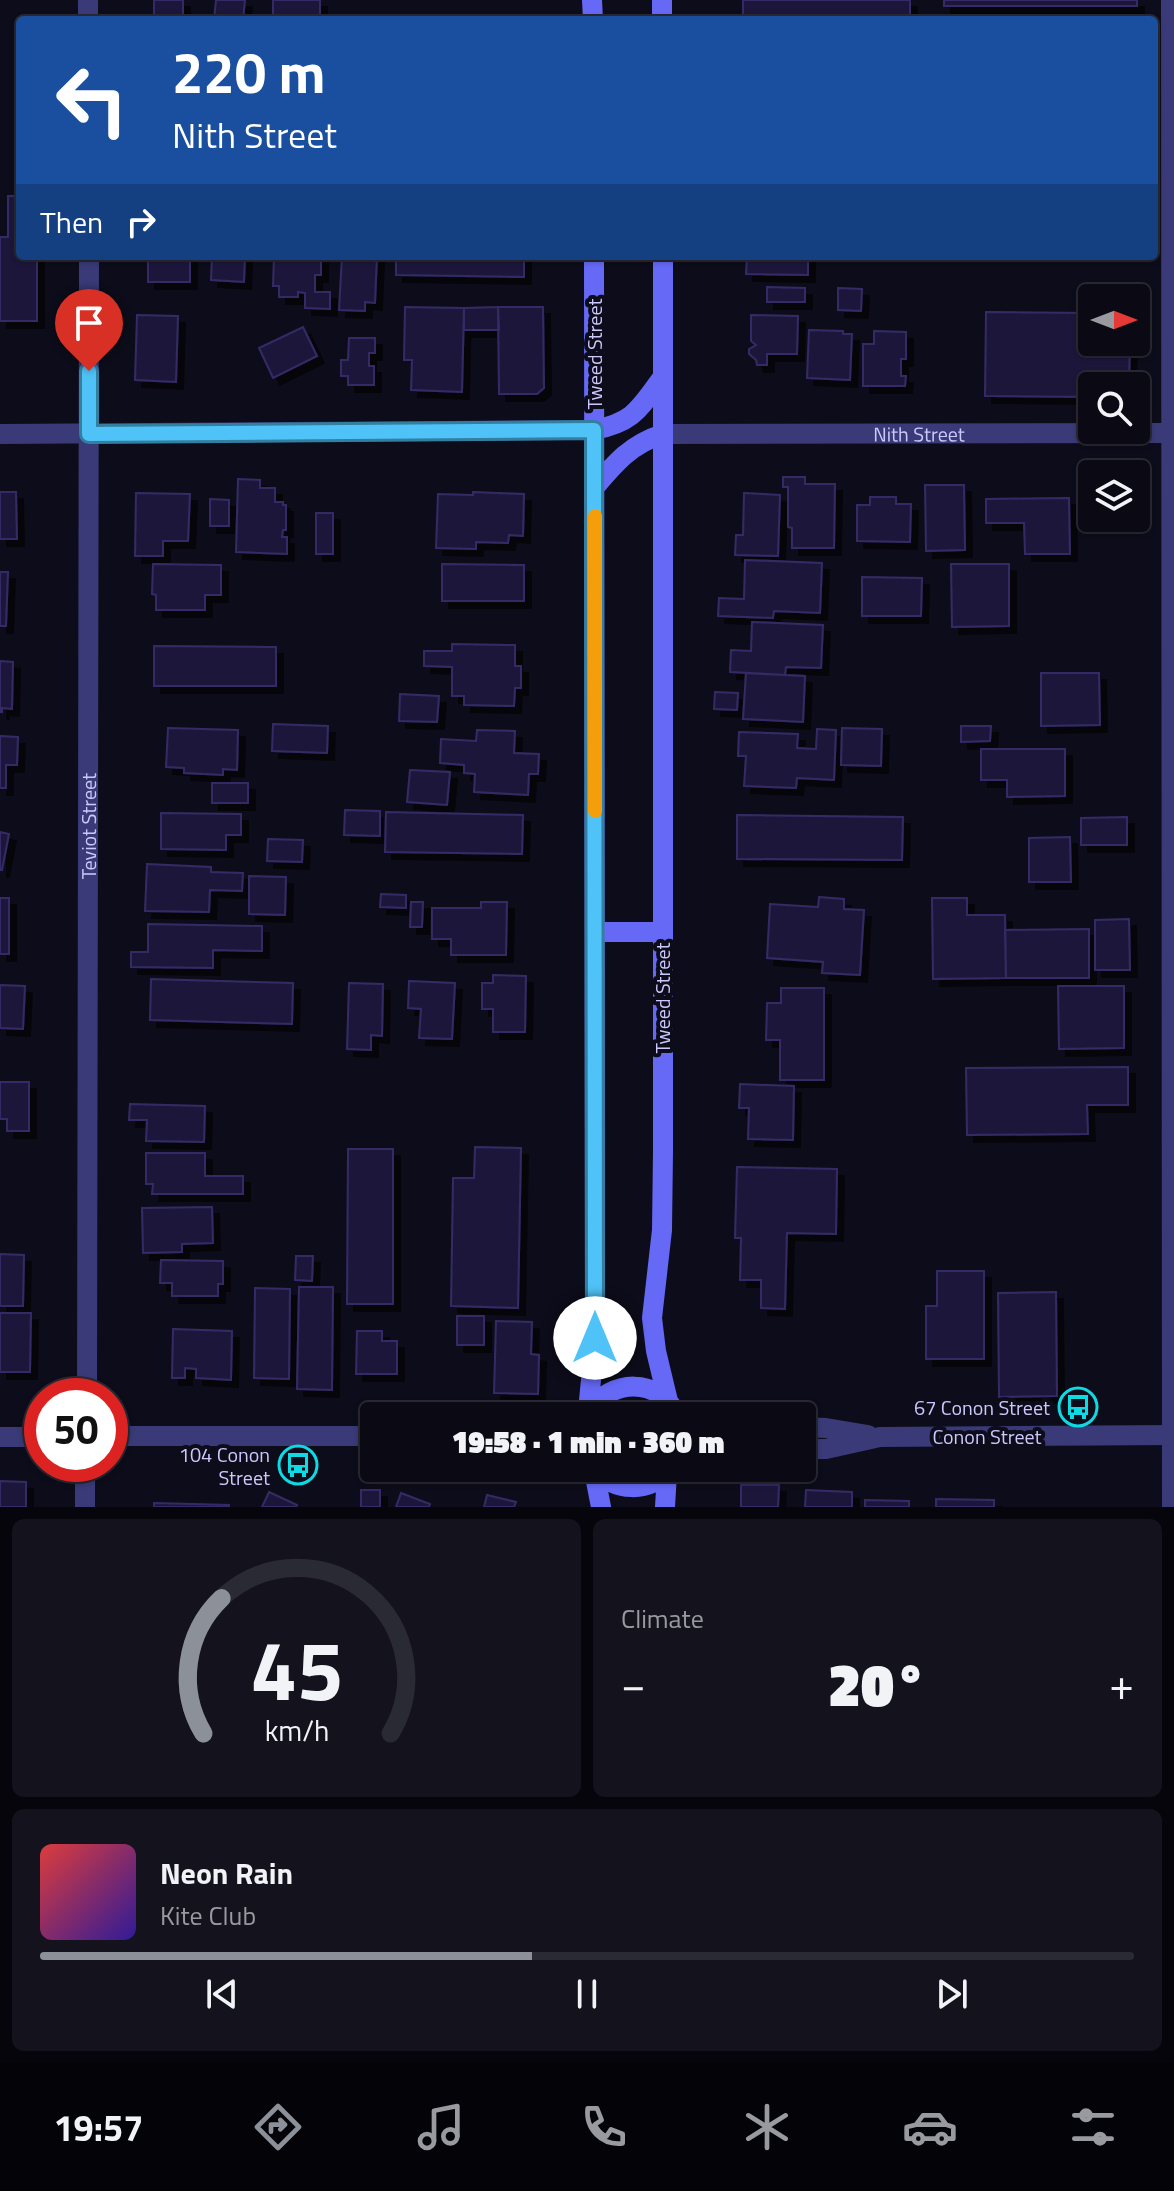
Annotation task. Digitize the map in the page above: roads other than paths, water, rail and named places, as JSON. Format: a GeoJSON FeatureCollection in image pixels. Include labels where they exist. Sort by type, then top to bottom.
{"type":"FeatureCollection","features":[{"type":"Feature","properties":{"kind":"main road","name":"Tweed Street"},"geometry":{"type":"LineString","coordinates":[[584,1402],[595,1338],[594,260]]}},
{"type":"Feature","properties":{"kind":"main road","name":"Tweed Street"},"geometry":{"type":"LineString","coordinates":[[663,260],[662,1230],[652,1318],[656,1351],[672,1402]]}},
{"type":"Feature","properties":{"kind":"main road"},"geometry":{"type":"LineString","coordinates":[[594,430],[622,423],[639,409],[662,378]]}},
{"type":"Feature","properties":{"kind":"main road"},"geometry":{"type":"LineString","coordinates":[[594,488],[629,450],[642,441],[663,434]]}},
{"type":"Feature","properties":{"kind":"main road"},"geometry":{"type":"LineString","coordinates":[[595,932],[662,932]]}},
{"type":"Feature","properties":{"kind":"main road"},"geometry":{"type":"LineString","coordinates":[[595,1402],[625,1386],[656,1392],[666,1402]]}},
{"type":"Feature","properties":{"kind":"main road"},"geometry":{"type":"LineString","coordinates":[[596,1482],[601,1507]]}},
{"type":"Feature","properties":{"kind":"main road"},"geometry":{"type":"LineString","coordinates":[[611,1482],[630,1488],[651,1482]]}},
{"type":"Feature","properties":{"kind":"main road"},"geometry":{"type":"LineString","coordinates":[[665,1507],[668,1482]]}},
{"type":"Feature","properties":{"kind":"street"},"geometry":{"type":"LineString","coordinates":[[1171,0],[1172,1507]]}},
{"type":"Feature","properties":{"kind":"street","name":"Teviot Street"},"geometry":{"type":"LineString","coordinates":[[87,1378],[89,260]]}},
{"type":"Feature","properties":{"kind":"street"},"geometry":{"type":"LineString","coordinates":[[0,434],[594,430]]}},
{"type":"Feature","properties":{"kind":"street","name":"Nith Street"},"geometry":{"type":"LineString","coordinates":[[663,434],[1173,433]]}},
{"type":"Feature","properties":{"kind":"street"},"geometry":{"type":"LineString","coordinates":[[816,1428],[880,1437]]}},
{"type":"Feature","properties":{"kind":"street","name":"Conon Street"},"geometry":{"type":"LineString","coordinates":[[816,1449],[880,1437],[1173,1435]]}},
{"type":"Feature","properties":{"kind":"street"},"geometry":{"type":"LineString","coordinates":[[128,1436],[360,1436]]}},
{"type":"Feature","properties":{"kind":"street"},"geometry":{"type":"LineString","coordinates":[[0,1437],[24,1437]]}},
{"type":"Feature","properties":{"kind":"street"},"geometry":{"type":"LineString","coordinates":[[85,1482],[85,1507]]}},
{"type":"Feature","properties":{"kind":"place","name":"67 Conon Street"},"geometry":{"type":"Point","coordinates":[1078,1407]}},
{"type":"Feature","properties":{"kind":"place","name":"104 Conon Street"},"geometry":{"type":"Point","coordinates":[298,1465]}}]}
